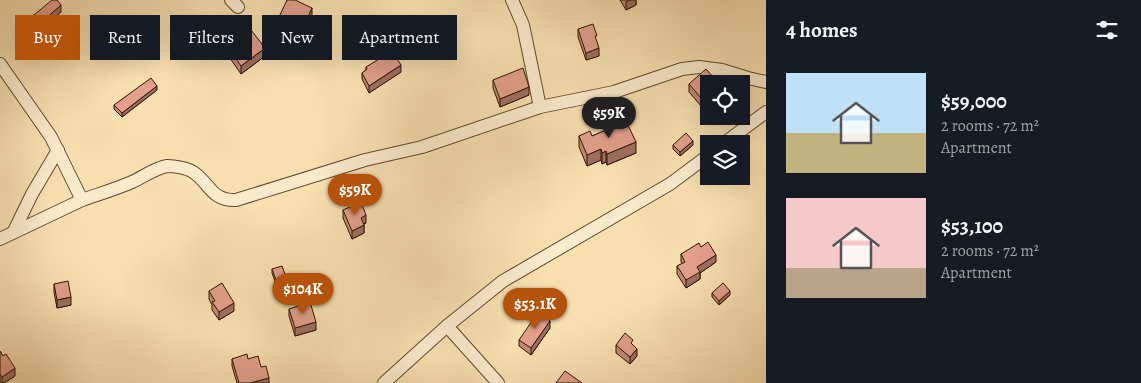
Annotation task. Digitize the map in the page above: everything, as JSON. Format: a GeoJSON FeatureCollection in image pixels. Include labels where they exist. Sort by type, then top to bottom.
{"type":"FeatureCollection","features":[{"type":"Feature","properties":{"kind":"street"},"geometry":{"type":"LineString","coordinates":[[512,0],[523,25],[540,107]]}},
{"type":"Feature","properties":{"kind":"street"},"geometry":{"type":"LineString","coordinates":[[0,64],[29,104],[58,150],[82,200]]}},
{"type":"Feature","properties":{"kind":"street"},"geometry":{"type":"LineString","coordinates":[[0,239],[82,200],[133,182],[167,166],[192,171],[209,190],[221,198],[236,200],[365,160],[422,147],[540,107],[614,92],[682,69],[699,67],[722,70],[766,82]]}},
{"type":"Feature","properties":{"kind":"street"},"geometry":{"type":"LineString","coordinates":[[735,135],[766,112]]}},
{"type":"Feature","properties":{"kind":"street"},"geometry":{"type":"LineString","coordinates":[[14,231],[32,194],[58,150]]}},
{"type":"Feature","properties":{"kind":"street"},"geometry":{"type":"LineString","coordinates":[[384,383],[447,326],[503,280],[670,184],[700,162]]}},
{"type":"Feature","properties":{"kind":"street"},"geometry":{"type":"LineString","coordinates":[[447,326],[498,383]]}},
{"type":"Feature","properties":{"kind":"building"},"geometry":{"type":"Polygon","coordinates":[[[52,0],[57,0],[61,5],[50,15],[34,15],[52,0]]]}},
{"type":"Feature","properties":{"kind":"building"},"geometry":{"type":"Polygon","coordinates":[[[287,0],[295,0],[312,8],[309,15],[280,15],[287,0]]]}},
{"type":"Feature","properties":{"kind":"building"},"geometry":{"type":"Polygon","coordinates":[[[593,24],[599,48],[586,53],[578,29],[593,24]]]}},
{"type":"Feature","properties":{"kind":"building"},"geometry":{"type":"Polygon","coordinates":[[[252,31],[262,44],[262,50],[252,58],[252,31]]]}},
{"type":"Feature","properties":{"kind":"building"},"geometry":{"type":"Polygon","coordinates":[[[237,60],[249,60],[241,66],[237,60]]]}},
{"type":"Feature","properties":{"kind":"building"},"geometry":{"type":"Polygon","coordinates":[[[377,60],[398,60],[401,65],[369,86],[362,73],[367,69],[366,67],[377,60]]]}},
{"type":"Feature","properties":{"kind":"building"},"geometry":{"type":"Polygon","coordinates":[[[523,68],[529,87],[500,99],[493,80],[523,68]]]}},
{"type":"Feature","properties":{"kind":"building"},"geometry":{"type":"Polygon","coordinates":[[[706,69],[711,75],[700,75],[700,97],[689,84],[706,69]]]}},
{"type":"Feature","properties":{"kind":"building"},"geometry":{"type":"Polygon","coordinates":[[[151,78],[157,86],[122,113],[114,105],[151,78]]]}},
{"type":"Feature","properties":{"kind":"building"},"geometry":{"type":"Polygon","coordinates":[[[623,118],[636,142],[607,154],[606,151],[602,153],[601,149],[587,155],[579,136],[590,131],[592,136],[613,127],[611,123],[623,118]]]}},
{"type":"Feature","properties":{"kind":"building"},"geometry":{"type":"Polygon","coordinates":[[[686,133],[693,141],[680,152],[673,145],[686,133]]]}},
{"type":"Feature","properties":{"kind":"building"},"geometry":{"type":"Polygon","coordinates":[[[361,202],[366,215],[361,218],[364,225],[352,231],[343,210],[361,202]]]}},
{"type":"Feature","properties":{"kind":"building"},"geometry":{"type":"Polygon","coordinates":[[[708,242],[716,255],[697,267],[700,272],[686,280],[677,266],[685,262],[681,254],[699,243],[701,247],[708,242]]]}},
{"type":"Feature","properties":{"kind":"building"},"geometry":{"type":"Polygon","coordinates":[[[282,266],[286,277],[276,280],[272,269],[282,266]]]}},
{"type":"Feature","properties":{"kind":"building"},"geometry":{"type":"Polygon","coordinates":[[[68,281],[71,297],[57,300],[54,284],[68,281]]]}},
{"type":"Feature","properties":{"kind":"building"},"geometry":{"type":"Polygon","coordinates":[[[222,283],[234,303],[219,312],[212,302],[215,301],[209,291],[222,283]]]}},
{"type":"Feature","properties":{"kind":"building"},"geometry":{"type":"Polygon","coordinates":[[[723,283],[730,291],[719,301],[712,293],[723,283]]]}},
{"type":"Feature","properties":{"kind":"building"},"geometry":{"type":"Polygon","coordinates":[[[310,302],[316,322],[295,328],[289,309],[310,302]]]}},
{"type":"Feature","properties":{"kind":"building"},"geometry":{"type":"Polygon","coordinates":[[[539,311],[550,321],[531,348],[519,340],[539,311]]]}},
{"type":"Feature","properties":{"kind":"building"},"geometry":{"type":"Polygon","coordinates":[[[625,333],[633,340],[631,343],[637,349],[630,357],[616,345],[625,333]]]}},
{"type":"Feature","properties":{"kind":"building"},"geometry":{"type":"Polygon","coordinates":[[[0,351],[3,356],[6,354],[15,368],[2,377],[0,374],[0,351]]]}},
{"type":"Feature","properties":{"kind":"building"},"geometry":{"type":"Polygon","coordinates":[[[247,354],[248,359],[258,356],[261,367],[266,366],[269,378],[250,383],[239,383],[232,359],[247,354]]]}},
{"type":"Feature","properties":{"kind":"building"},"geometry":{"type":"Polygon","coordinates":[[[565,371],[582,383],[556,383],[565,371]]]}}]}
